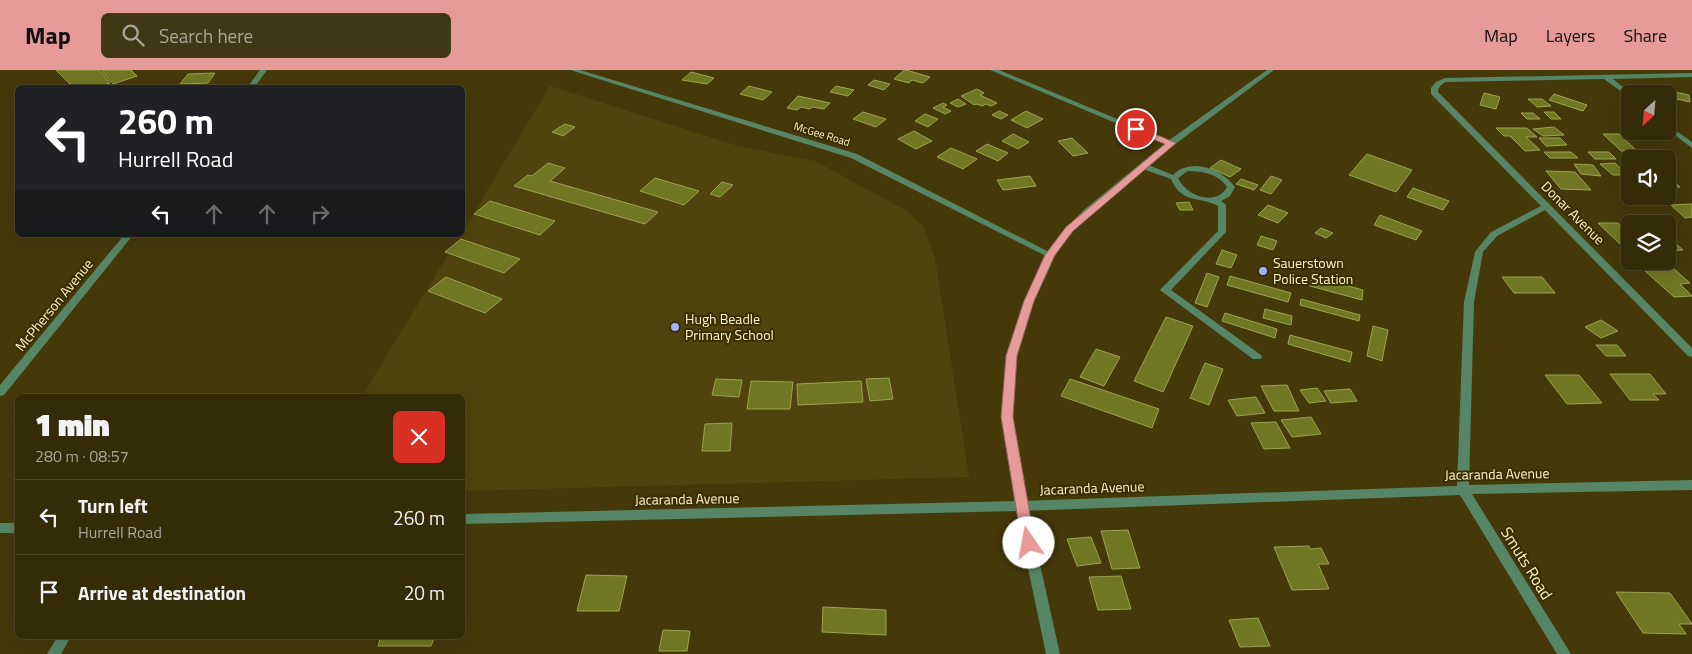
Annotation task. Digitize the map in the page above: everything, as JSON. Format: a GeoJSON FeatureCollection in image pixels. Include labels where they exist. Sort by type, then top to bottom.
{"type":"FeatureCollection","features":[{"type":"Feature","properties":{"kind":"street"},"geometry":{"type":"LineString","coordinates":[[252,85],[264,70]]}},
{"type":"Feature","properties":{"kind":"street","name":"McGee Road"},"geometry":{"type":"LineString","coordinates":[[573,70],[854,156],[1050,255]]}},
{"type":"Feature","properties":{"kind":"street"},"geometry":{"type":"LineString","coordinates":[[993,70],[1171,143]]}},
{"type":"Feature","properties":{"kind":"street"},"geometry":{"type":"LineString","coordinates":[[1052,654],[1021,506],[1007,417],[1011,356],[1029,301],[1050,255],[1070,229],[1088,211],[1171,143],[1271,70]]}},
{"type":"Feature","properties":{"kind":"street"},"geometry":{"type":"LineString","coordinates":[[1605,76],[1692,75]]}},
{"type":"Feature","properties":{"kind":"street"},"geometry":{"type":"LineString","coordinates":[[1605,76],[1621,89]]}},
{"type":"Feature","properties":{"kind":"street","name":"Donar Avenue"},"geometry":{"type":"LineString","coordinates":[[1605,76],[1445,80],[1436,85],[1434,92],[1692,354]]}},
{"type":"Feature","properties":{"kind":"street"},"geometry":{"type":"LineString","coordinates":[[1676,133],[1692,146]]}},
{"type":"Feature","properties":{"kind":"street"},"geometry":{"type":"LineString","coordinates":[[1143,166],[1174,178]]}},
{"type":"Feature","properties":{"kind":"street"},"geometry":{"type":"LineString","coordinates":[[1187,169],[1198,169],[1220,175],[1227,180],[1231,187],[1229,193],[1223,198],[1213,200],[1201,199],[1180,190],[1175,184],[1174,178],[1187,169]]}},
{"type":"Feature","properties":{"kind":"street"},"geometry":{"type":"LineString","coordinates":[[1213,200],[1222,205],[1222,232],[1164,290],[1257,357]]}},
{"type":"Feature","properties":{"kind":"street"},"geometry":{"type":"LineString","coordinates":[[1463,490],[1469,302],[1479,252],[1494,234],[1547,206]]}},
{"type":"Feature","properties":{"kind":"street","name":"McPherson Avenue"},"geometry":{"type":"LineString","coordinates":[[0,392],[127,237]]}},
{"type":"Feature","properties":{"kind":"street","name":"Jacaranda Avenue"},"geometry":{"type":"LineString","coordinates":[[465,519],[1021,506],[1463,490],[1692,485]]}},
{"type":"Feature","properties":{"kind":"street","name":"Smuts Road"},"geometry":{"type":"LineString","coordinates":[[1463,490],[1564,654]]}},
{"type":"Feature","properties":{"kind":"street"},"geometry":{"type":"LineString","coordinates":[[0,528],[15,528]]}},
{"type":"Feature","properties":{"kind":"street"},"geometry":{"type":"LineString","coordinates":[[54,654],[62,639]]}},
{"type":"Feature","properties":{"kind":"shaded area","name":"Hugh Beadle Primary School"},"geometry":{"type":"Polygon","coordinates":[[[550,86],[738,146],[815,161],[907,211],[923,226],[935,258],[969,477],[465,491],[465,394],[363,394],[459,237],[465,237],[465,228],[550,86]]]}},
{"type":"Feature","properties":{"kind":"building"},"geometry":{"type":"Polygon","coordinates":[[[56,70],[99,70],[110,83],[104,85],[71,85],[56,70]]]}},
{"type":"Feature","properties":{"kind":"building"},"geometry":{"type":"Polygon","coordinates":[[[101,70],[131,70],[137,76],[113,84],[101,70]]]}},
{"type":"Feature","properties":{"kind":"building"},"geometry":{"type":"Polygon","coordinates":[[[904,70],[930,77],[923,83],[912,80],[909,83],[894,79],[904,70]]]}},
{"type":"Feature","properties":{"kind":"building"},"geometry":{"type":"Polygon","coordinates":[[[691,72],[714,78],[707,84],[682,80],[691,72]]]}},
{"type":"Feature","properties":{"kind":"building"},"geometry":{"type":"Polygon","coordinates":[[[215,73],[208,83],[180,84],[188,74],[215,73]]]}},
{"type":"Feature","properties":{"kind":"building"},"geometry":{"type":"Polygon","coordinates":[[[874,80],[890,84],[884,90],[868,85],[874,80]]]}},
{"type":"Feature","properties":{"kind":"building"},"geometry":{"type":"Polygon","coordinates":[[[749,86],[772,92],[763,100],[740,94],[749,86]]]}},
{"type":"Feature","properties":{"kind":"building"},"geometry":{"type":"Polygon","coordinates":[[[836,86],[854,90],[848,96],[830,92],[836,86]]]}},
{"type":"Feature","properties":{"kind":"building"},"geometry":{"type":"Polygon","coordinates":[[[977,89],[984,93],[980,95],[997,103],[991,106],[986,104],[982,106],[974,105],[961,96],[977,89]]]}},
{"type":"Feature","properties":{"kind":"building"},"geometry":{"type":"Polygon","coordinates":[[[1676,92],[1689,95],[1690,102],[1676,99],[1676,92]]]}},
{"type":"Feature","properties":{"kind":"building"},"geometry":{"type":"Polygon","coordinates":[[[1484,93],[1500,97],[1496,109],[1480,105],[1484,93]]]}},
{"type":"Feature","properties":{"kind":"building"},"geometry":{"type":"Polygon","coordinates":[[[1554,94],[1587,105],[1583,111],[1549,100],[1554,94]]]}},
{"type":"Feature","properties":{"kind":"building"},"geometry":{"type":"Polygon","coordinates":[[[798,96],[830,103],[824,109],[801,107],[797,110],[787,108],[798,96]]]}},
{"type":"Feature","properties":{"kind":"building"},"geometry":{"type":"Polygon","coordinates":[[[958,99],[966,104],[958,107],[950,103],[958,99]]]}},
{"type":"Feature","properties":{"kind":"building"},"geometry":{"type":"Polygon","coordinates":[[[1528,99],[1542,99],[1551,106],[1537,107],[1528,99]]]}},
{"type":"Feature","properties":{"kind":"building"},"geometry":{"type":"Polygon","coordinates":[[[943,103],[947,105],[943,107],[951,111],[945,114],[933,108],[943,103]]]}},
{"type":"Feature","properties":{"kind":"building"},"geometry":{"type":"Polygon","coordinates":[[[999,111],[1008,115],[1001,119],[992,115],[999,111]]]}},
{"type":"Feature","properties":{"kind":"building"},"geometry":{"type":"Polygon","coordinates":[[[1026,111],[1043,119],[1027,128],[1011,120],[1026,111]]]}},
{"type":"Feature","properties":{"kind":"building"},"geometry":{"type":"Polygon","coordinates":[[[863,112],[886,119],[876,127],[853,119],[863,112]]]}},
{"type":"Feature","properties":{"kind":"building"},"geometry":{"type":"Polygon","coordinates":[[[1544,112],[1554,112],[1561,119],[1551,119],[1544,112]]]}},
{"type":"Feature","properties":{"kind":"building"},"geometry":{"type":"Polygon","coordinates":[[[1521,113],[1533,113],[1540,119],[1527,119],[1521,113]]]}},
{"type":"Feature","properties":{"kind":"building"},"geometry":{"type":"Polygon","coordinates":[[[925,114],[938,119],[928,127],[915,121],[925,114]]]}},
{"type":"Feature","properties":{"kind":"building"},"geometry":{"type":"Polygon","coordinates":[[[565,124],[575,127],[563,136],[552,132],[565,124]]]}},
{"type":"Feature","properties":{"kind":"building"},"geometry":{"type":"Polygon","coordinates":[[[1554,127],[1564,135],[1543,136],[1533,129],[1554,127]]]}},
{"type":"Feature","properties":{"kind":"building"},"geometry":{"type":"Polygon","coordinates":[[[1496,128],[1527,128],[1537,137],[1526,137],[1540,150],[1525,151],[1510,136],[1504,136],[1496,128]]]}},
{"type":"Feature","properties":{"kind":"building"},"geometry":{"type":"Polygon","coordinates":[[[914,131],[932,141],[916,149],[898,139],[914,131]]]}},
{"type":"Feature","properties":{"kind":"building"},"geometry":{"type":"Polygon","coordinates":[[[1013,134],[1029,142],[1018,149],[1002,141],[1013,134]]]}},
{"type":"Feature","properties":{"kind":"building"},"geometry":{"type":"Polygon","coordinates":[[[1603,134],[1619,134],[1621,140],[1625,140],[1636,150],[1621,151],[1603,134]]]}},
{"type":"Feature","properties":{"kind":"building"},"geometry":{"type":"Polygon","coordinates":[[[1072,138],[1088,153],[1073,156],[1058,141],[1072,138]]]}},
{"type":"Feature","properties":{"kind":"building"},"geometry":{"type":"Polygon","coordinates":[[[1539,138],[1560,138],[1567,145],[1546,146],[1539,138]]]}},
{"type":"Feature","properties":{"kind":"building"},"geometry":{"type":"Polygon","coordinates":[[[987,144],[1008,153],[998,161],[976,151],[987,144]]]}},
{"type":"Feature","properties":{"kind":"building"},"geometry":{"type":"Polygon","coordinates":[[[951,148],[977,159],[963,169],[937,157],[951,148]]]}},
{"type":"Feature","properties":{"kind":"building"},"geometry":{"type":"Polygon","coordinates":[[[1544,152],[1571,152],[1578,158],[1550,158],[1544,152]]]}},
{"type":"Feature","properties":{"kind":"building"},"geometry":{"type":"Polygon","coordinates":[[[1588,152],[1609,152],[1616,159],[1595,159],[1588,152]]]}},
{"type":"Feature","properties":{"kind":"building"},"geometry":{"type":"Polygon","coordinates":[[[1367,154],[1412,170],[1396,192],[1349,175],[1367,154]]]}},
{"type":"Feature","properties":{"kind":"building"},"geometry":{"type":"Polygon","coordinates":[[[1221,160],[1241,169],[1230,177],[1210,168],[1221,160]]]}},
{"type":"Feature","properties":{"kind":"building"},"geometry":{"type":"Polygon","coordinates":[[[548,163],[565,168],[550,181],[658,212],[645,224],[514,186],[528,175],[532,176],[548,163]]]}},
{"type":"Feature","properties":{"kind":"building"},"geometry":{"type":"Polygon","coordinates":[[[1615,163],[1621,169],[1621,175],[1613,175],[1600,164],[1615,163]]]}},
{"type":"Feature","properties":{"kind":"building"},"geometry":{"type":"Polygon","coordinates":[[[1574,164],[1593,165],[1601,176],[1581,174],[1574,164]]]}},
{"type":"Feature","properties":{"kind":"building"},"geometry":{"type":"Polygon","coordinates":[[[1546,171],[1575,172],[1591,190],[1561,189],[1546,171]]]}},
{"type":"Feature","properties":{"kind":"building"},"geometry":{"type":"Polygon","coordinates":[[[1030,176],[1036,186],[1003,190],[997,180],[1030,176]]]}},
{"type":"Feature","properties":{"kind":"building"},"geometry":{"type":"Polygon","coordinates":[[[1271,176],[1282,180],[1271,194],[1260,190],[1271,176]]]}},
{"type":"Feature","properties":{"kind":"building"},"geometry":{"type":"Polygon","coordinates":[[[655,178],[699,191],[684,205],[640,191],[655,178]]]}},
{"type":"Feature","properties":{"kind":"building"},"geometry":{"type":"Polygon","coordinates":[[[1241,179],[1258,185],[1254,190],[1236,184],[1241,179]]]}},
{"type":"Feature","properties":{"kind":"building"},"geometry":{"type":"Polygon","coordinates":[[[722,182],[733,185],[720,197],[710,194],[722,182]]]}},
{"type":"Feature","properties":{"kind":"building"},"geometry":{"type":"Polygon","coordinates":[[[1413,188],[1449,201],[1443,210],[1407,197],[1413,188]]]}},
{"type":"Feature","properties":{"kind":"building"},"geometry":{"type":"Polygon","coordinates":[[[490,201],[555,221],[540,235],[474,214],[490,201]]]}},
{"type":"Feature","properties":{"kind":"building"},"geometry":{"type":"Polygon","coordinates":[[[1189,202],[1193,210],[1180,210],[1176,203],[1189,202]]]}},
{"type":"Feature","properties":{"kind":"building"},"geometry":{"type":"Polygon","coordinates":[[[1692,204],[1692,217],[1685,218],[1671,205],[1692,204]]]}},
{"type":"Feature","properties":{"kind":"building"},"geometry":{"type":"Polygon","coordinates":[[[1268,205],[1288,213],[1278,223],[1258,215],[1268,205]]]}},
{"type":"Feature","properties":{"kind":"building"},"geometry":{"type":"Polygon","coordinates":[[[1380,215],[1422,231],[1416,240],[1374,225],[1380,215]]]}},
{"type":"Feature","properties":{"kind":"building"},"geometry":{"type":"Polygon","coordinates":[[[1598,223],[1618,223],[1621,226],[1621,245],[1598,223]]]}},
{"type":"Feature","properties":{"kind":"building"},"geometry":{"type":"Polygon","coordinates":[[[1321,228],[1333,233],[1326,238],[1315,233],[1321,228]]]}},
{"type":"Feature","properties":{"kind":"building"},"geometry":{"type":"Polygon","coordinates":[[[1261,236],[1277,241],[1273,250],[1257,245],[1261,236]]]}},
{"type":"Feature","properties":{"kind":"building"},"geometry":{"type":"Polygon","coordinates":[[[461,239],[520,259],[504,273],[445,252],[461,239]]]}},
{"type":"Feature","properties":{"kind":"building"},"geometry":{"type":"Polygon","coordinates":[[[1676,244],[1683,250],[1676,250],[1676,244]]]}},
{"type":"Feature","properties":{"kind":"building"},"geometry":{"type":"Polygon","coordinates":[[[1222,250],[1237,255],[1231,268],[1216,264],[1222,250]]]}},
{"type":"Feature","properties":{"kind":"building"},"geometry":{"type":"Polygon","coordinates":[[[1644,270],[1675,270],[1690,283],[1680,284],[1692,296],[1674,297],[1644,270]]]}},
{"type":"Feature","properties":{"kind":"building"},"geometry":{"type":"Polygon","coordinates":[[[1207,273],[1219,277],[1207,307],[1195,303],[1207,273]]]}},
{"type":"Feature","properties":{"kind":"building"},"geometry":{"type":"Polygon","coordinates":[[[1230,276],[1291,293],[1288,302],[1227,285],[1230,276]]]}},
{"type":"Feature","properties":{"kind":"building"},"geometry":{"type":"Polygon","coordinates":[[[1312,276],[1363,290],[1362,300],[1310,286],[1312,276]]]}},
{"type":"Feature","properties":{"kind":"building"},"geometry":{"type":"Polygon","coordinates":[[[446,277],[502,299],[485,313],[428,291],[446,277]]]}},
{"type":"Feature","properties":{"kind":"building"},"geometry":{"type":"Polygon","coordinates":[[[1502,277],[1542,277],[1555,293],[1514,293],[1502,277]]]}},
{"type":"Feature","properties":{"kind":"building"},"geometry":{"type":"Polygon","coordinates":[[[1301,299],[1360,315],[1359,321],[1300,305],[1301,299]]]}},
{"type":"Feature","properties":{"kind":"building"},"geometry":{"type":"Polygon","coordinates":[[[1265,309],[1292,316],[1291,325],[1263,318],[1265,309]]]}},
{"type":"Feature","properties":{"kind":"building"},"geometry":{"type":"Polygon","coordinates":[[[1225,313],[1277,329],[1275,338],[1222,321],[1225,313]]]}},
{"type":"Feature","properties":{"kind":"building"},"geometry":{"type":"Polygon","coordinates":[[[1166,317],[1193,326],[1163,392],[1134,381],[1166,317]]]}},
{"type":"Feature","properties":{"kind":"building"},"geometry":{"type":"Polygon","coordinates":[[[1601,320],[1618,331],[1601,338],[1585,327],[1601,320]]]}},
{"type":"Feature","properties":{"kind":"building"},"geometry":{"type":"Polygon","coordinates":[[[1373,326],[1388,330],[1382,361],[1367,356],[1373,326]]]}},
{"type":"Feature","properties":{"kind":"building"},"geometry":{"type":"Polygon","coordinates":[[[1290,335],[1352,352],[1350,362],[1288,344],[1290,335]]]}},
{"type":"Feature","properties":{"kind":"building"},"geometry":{"type":"Polygon","coordinates":[[[1596,345],[1617,345],[1626,356],[1606,356],[1596,345]]]}},
{"type":"Feature","properties":{"kind":"building"},"geometry":{"type":"Polygon","coordinates":[[[1096,349],[1120,357],[1104,386],[1080,377],[1096,349]]]}},
{"type":"Feature","properties":{"kind":"building"},"geometry":{"type":"Polygon","coordinates":[[[1205,363],[1223,369],[1209,405],[1190,398],[1205,363]]]}},
{"type":"Feature","properties":{"kind":"building"},"geometry":{"type":"Polygon","coordinates":[[[1610,374],[1650,374],[1666,394],[1653,394],[1659,400],[1630,400],[1610,374]]]}},
{"type":"Feature","properties":{"kind":"building"},"geometry":{"type":"Polygon","coordinates":[[[1545,375],[1579,375],[1602,403],[1567,404],[1545,375]]]}},
{"type":"Feature","properties":{"kind":"building"},"geometry":{"type":"Polygon","coordinates":[[[889,378],[893,399],[870,401],[866,379],[889,378]]]}},
{"type":"Feature","properties":{"kind":"building"},"geometry":{"type":"Polygon","coordinates":[[[716,379],[742,380],[739,397],[712,395],[716,379]]]}},
{"type":"Feature","properties":{"kind":"building"},"geometry":{"type":"Polygon","coordinates":[[[1070,379],[1159,409],[1152,428],[1061,396],[1070,379]]]}},
{"type":"Feature","properties":{"kind":"building"},"geometry":{"type":"Polygon","coordinates":[[[751,381],[793,382],[790,409],[747,409],[751,381]]]}},
{"type":"Feature","properties":{"kind":"building"},"geometry":{"type":"Polygon","coordinates":[[[861,381],[863,402],[798,405],[797,384],[861,381]]]}},
{"type":"Feature","properties":{"kind":"building"},"geometry":{"type":"Polygon","coordinates":[[[1287,385],[1299,411],[1274,411],[1261,386],[1287,385]]]}},
{"type":"Feature","properties":{"kind":"building"},"geometry":{"type":"Polygon","coordinates":[[[1317,388],[1326,401],[1309,403],[1300,390],[1317,388]]]}},
{"type":"Feature","properties":{"kind":"building"},"geometry":{"type":"Polygon","coordinates":[[[1350,389],[1357,401],[1331,403],[1324,391],[1350,389]]]}},
{"type":"Feature","properties":{"kind":"building"},"geometry":{"type":"Polygon","coordinates":[[[1256,397],[1265,413],[1237,416],[1228,400],[1256,397]]]}},
{"type":"Feature","properties":{"kind":"building"},"geometry":{"type":"Polygon","coordinates":[[[1311,417],[1321,434],[1292,437],[1281,420],[1311,417]]]}},
{"type":"Feature","properties":{"kind":"building"},"geometry":{"type":"Polygon","coordinates":[[[1276,422],[1290,448],[1264,449],[1251,423],[1276,422]]]}},
{"type":"Feature","properties":{"kind":"building"},"geometry":{"type":"Polygon","coordinates":[[[732,423],[730,451],[702,451],[705,424],[732,423]]]}},
{"type":"Feature","properties":{"kind":"building"},"geometry":{"type":"Polygon","coordinates":[[[1128,530],[1140,568],[1112,569],[1101,531],[1128,530]]]}},
{"type":"Feature","properties":{"kind":"building"},"geometry":{"type":"Polygon","coordinates":[[[1091,537],[1101,563],[1077,566],[1067,539],[1091,537]]]}},
{"type":"Feature","properties":{"kind":"building"},"geometry":{"type":"Polygon","coordinates":[[[1309,546],[1310,549],[1321,548],[1329,564],[1318,564],[1329,589],[1292,590],[1274,547],[1309,546]]]}},
{"type":"Feature","properties":{"kind":"building"},"geometry":{"type":"Polygon","coordinates":[[[586,575],[627,576],[619,611],[577,611],[586,575]]]}},
{"type":"Feature","properties":{"kind":"building"},"geometry":{"type":"Polygon","coordinates":[[[1121,576],[1131,609],[1098,610],[1089,577],[1121,576]]]}},
{"type":"Feature","properties":{"kind":"building"},"geometry":{"type":"Polygon","coordinates":[[[1616,592],[1670,593],[1692,624],[1679,624],[1686,634],[1643,633],[1616,592]]]}},
{"type":"Feature","properties":{"kind":"building"},"geometry":{"type":"Polygon","coordinates":[[[823,607],[886,610],[886,635],[822,632],[823,607]]]}},
{"type":"Feature","properties":{"kind":"building"},"geometry":{"type":"Polygon","coordinates":[[[1258,618],[1270,646],[1240,647],[1229,620],[1258,618]]]}},
{"type":"Feature","properties":{"kind":"building"},"geometry":{"type":"Polygon","coordinates":[[[663,630],[690,631],[687,651],[659,651],[663,630]]]}},
{"type":"Feature","properties":{"kind":"building"},"geometry":{"type":"Polygon","coordinates":[[[380,639],[434,639],[431,646],[378,646],[380,639]]]}},
{"type":"Feature","properties":{"kind":"place","name":"Sauerstown Police Station"},"geometry":{"type":"Point","coordinates":[1263,271]}},
{"type":"Feature","properties":{"kind":"place","name":"Hugh Beadle Primary School"},"geometry":{"type":"Point","coordinates":[675,327]}},
{"type":"Feature","properties":{"kind":"route"},"geometry":{"type":"LineString","coordinates":[[1029,543],[1021,506],[1007,417],[1011,356],[1029,301],[1050,255],[1070,229],[1088,211],[1171,143],[1136,129]]}}]}
